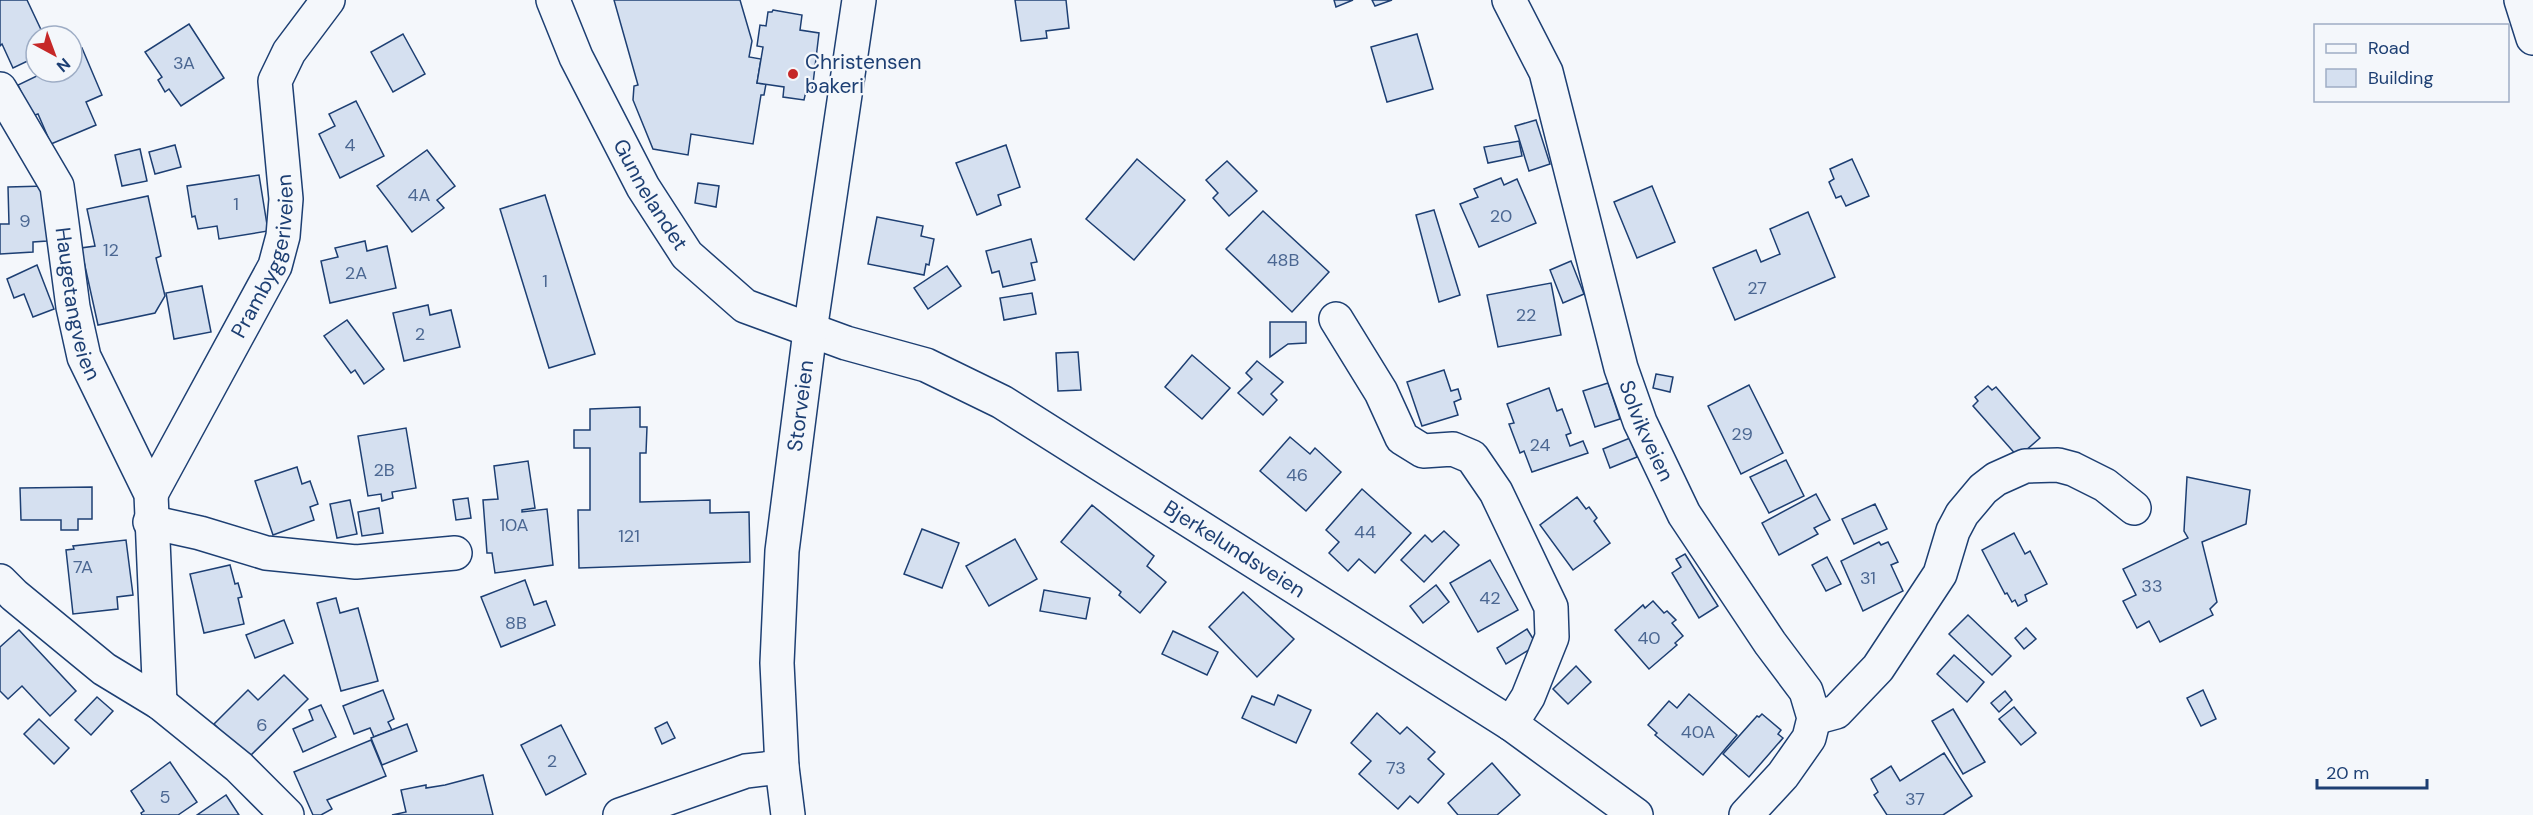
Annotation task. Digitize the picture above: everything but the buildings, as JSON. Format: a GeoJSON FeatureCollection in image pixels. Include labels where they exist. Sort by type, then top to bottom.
{"type":"FeatureCollection","features":[{"type":"Feature","properties":{"kind":"street","name":"Gunnelandet"},"geometry":{"type":"LineString","coordinates":[[552,0],[576,57],[643,187],[687,255],[746,306],[810,331]]}},
{"type":"Feature","properties":{"kind":"street","name":"Storveien"},"geometry":{"type":"LineString","coordinates":[[788,815],[782,766],[777,663],[782,551],[810,331],[859,0]]}},
{"type":"Feature","properties":{"kind":"street","name":"Solvikveien"},"geometry":{"type":"LineString","coordinates":[[1509,0],[1546,72],[1621,368],[1640,422],[1684,514],[1770,643],[1806,691],[1814,718]]}},
{"type":"Feature","properties":{"kind":"street"},"geometry":{"type":"LineString","coordinates":[[2521,0],[2533,38]]}},
{"type":"Feature","properties":{"kind":"street","name":"Prambyggeriveien"},"geometry":{"type":"LineString","coordinates":[[150,508],[276,266],[283,236],[286,200],[276,81],[315,3]]}},
{"type":"Feature","properties":{"kind":"street","name":"Haugetangveien"},"geometry":{"type":"LineString","coordinates":[[0,89],[57,186],[73,307],[84,357],[150,508],[160,703]]}},
{"type":"Feature","properties":{"kind":"street"},"geometry":{"type":"LineString","coordinates":[[1336,319],[1381,392],[1402,438],[1423,451],[1454,449],[1473,457],[1496,492],[1551,607],[1552,637],[1540,673],[1511,724]]}},
{"type":"Feature","properties":{"kind":"street","name":"Bjerkelundsveien"},"geometry":{"type":"LineString","coordinates":[[810,331],[926,365],[1002,402],[1511,724],[1636,815]]}},
{"type":"Feature","properties":{"kind":"street"},"geometry":{"type":"LineString","coordinates":[[1746,815],[1783,775],[1809,738],[1814,718],[1836,712],[1878,668],[1940,574],[1953,531],[1962,514],[1983,489],[2011,471],[2041,464],[2073,469],[2105,484],[2134,508]]}},
{"type":"Feature","properties":{"kind":"street"},"geometry":{"type":"LineString","coordinates":[[150,508],[200,533],[266,553],[356,562],[455,553]]}},
{"type":"Feature","properties":{"kind":"street"},"geometry":{"type":"LineString","coordinates":[[0,581],[14,596],[104,669],[160,703],[239,766],[287,815]]}},
{"type":"Feature","properties":{"kind":"street"},"geometry":{"type":"LineString","coordinates":[[620,815],[746,771],[782,766]]}},
{"type":"Feature","properties":{"kind":"place","name":"Christensen bakeri"},"geometry":{"type":"Point","coordinates":[793,74]}}]}
